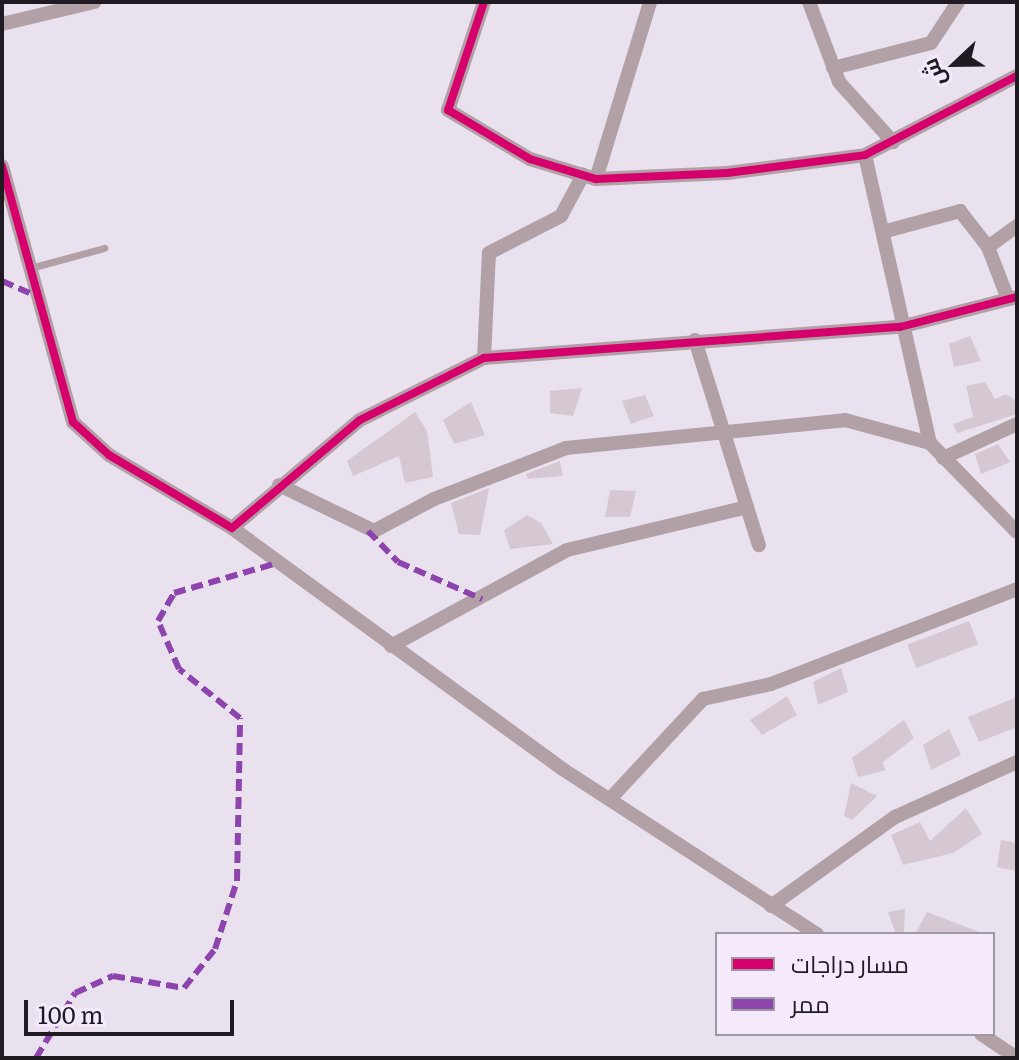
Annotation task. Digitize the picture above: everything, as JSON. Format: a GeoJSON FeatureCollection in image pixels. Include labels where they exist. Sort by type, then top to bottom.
{"type":"FeatureCollection","features":[{"type":"Feature","properties":{"kind":"street"},"geometry":{"type":"LineString","coordinates":[[2,24],[94,2]]}},
{"type":"Feature","properties":{"kind":"street"},"geometry":{"type":"LineString","coordinates":[[484,2],[448,110],[505,147],[590,177],[741,172],[865,155],[1017,76]]}},
{"type":"Feature","properties":{"kind":"street"},"geometry":{"type":"LineString","coordinates":[[484,358],[489,253],[561,216],[590,177],[650,2]]}},
{"type":"Feature","properties":{"kind":"street"},"geometry":{"type":"LineString","coordinates":[[809,2],[833,68],[893,142]]}},
{"type":"Feature","properties":{"kind":"street"},"geometry":{"type":"LineString","coordinates":[[833,68],[931,43],[958,2]]}},
{"type":"Feature","properties":{"kind":"street"},"geometry":{"type":"LineString","coordinates":[[865,155],[886,231],[900,327],[930,443],[1017,532]]}},
{"type":"Feature","properties":{"kind":"street"},"geometry":{"type":"LineString","coordinates":[[2,166],[34,267],[77,428],[163,490],[232,528],[391,646],[610,799],[814,932]]}},
{"type":"Feature","properties":{"kind":"street"},"geometry":{"type":"LineString","coordinates":[[232,528],[279,485],[384,404],[484,358],[900,327],[1013,298],[988,247],[957,209],[886,231]]}},
{"type":"Feature","properties":{"kind":"street"},"geometry":{"type":"LineString","coordinates":[[988,247],[1017,226]]}},
{"type":"Feature","properties":{"kind":"street"},"geometry":{"type":"LineString","coordinates":[[695,340],[759,545]]}},
{"type":"Feature","properties":{"kind":"street"},"geometry":{"type":"LineString","coordinates":[[279,485],[374,531],[434,499],[566,448],[724,435],[834,419],[930,443]]}},
{"type":"Feature","properties":{"kind":"street"},"geometry":{"type":"LineString","coordinates":[[943,458],[1017,424]]}},
{"type":"Feature","properties":{"kind":"street"},"geometry":{"type":"LineString","coordinates":[[391,646],[567,550],[747,507]]}},
{"type":"Feature","properties":{"kind":"street"},"geometry":{"type":"LineString","coordinates":[[610,799],[703,699],[771,684],[1017,589]]}},
{"type":"Feature","properties":{"kind":"street"},"geometry":{"type":"LineString","coordinates":[[771,906],[895,817],[1017,762]]}},
{"type":"Feature","properties":{"kind":"street"},"geometry":{"type":"LineString","coordinates":[[984,1036],[1017,1058]]}},
{"type":"Feature","properties":{"kind":"lane"},"geometry":{"type":"LineString","coordinates":[[34,267],[104,248]]}},
{"type":"Feature","properties":{"kind":"building"},"geometry":{"type":"Polygon","coordinates":[[[970,336],[981,361],[954,367],[949,344],[970,336]]]}},
{"type":"Feature","properties":{"kind":"building"},"geometry":{"type":"Polygon","coordinates":[[[985,382],[995,399],[1006,394],[1017,401],[1017,414],[957,433],[953,424],[973,417],[966,386],[985,382]]]}},
{"type":"Feature","properties":{"kind":"building"},"geometry":{"type":"Polygon","coordinates":[[[582,388],[573,416],[550,413],[550,391],[582,388]]]}},
{"type":"Feature","properties":{"kind":"building"},"geometry":{"type":"Polygon","coordinates":[[[645,395],[654,416],[631,424],[622,401],[645,395]]]}},
{"type":"Feature","properties":{"kind":"building"},"geometry":{"type":"Polygon","coordinates":[[[471,402],[485,435],[454,444],[443,420],[471,402]]]}},
{"type":"Feature","properties":{"kind":"building"},"geometry":{"type":"Polygon","coordinates":[[[415,412],[427,431],[433,477],[405,483],[399,456],[353,476],[347,461],[415,412]]]}},
{"type":"Feature","properties":{"kind":"building"},"geometry":{"type":"Polygon","coordinates":[[[998,444],[1010,462],[981,474],[975,454],[998,444]]]}},
{"type":"Feature","properties":{"kind":"building"},"geometry":{"type":"Polygon","coordinates":[[[560,461],[563,476],[528,479],[526,474],[560,461]]]}},
{"type":"Feature","properties":{"kind":"building"},"geometry":{"type":"Polygon","coordinates":[[[489,488],[480,535],[459,534],[451,503],[489,488]]]}},
{"type":"Feature","properties":{"kind":"building"},"geometry":{"type":"Polygon","coordinates":[[[610,490],[636,491],[630,517],[605,517],[610,490]]]}},
{"type":"Feature","properties":{"kind":"building"},"geometry":{"type":"Polygon","coordinates":[[[527,515],[541,523],[553,544],[510,549],[504,530],[527,515]]]}},
{"type":"Feature","properties":{"kind":"building"},"geometry":{"type":"Polygon","coordinates":[[[969,621],[978,644],[916,668],[907,645],[969,621]]]}},
{"type":"Feature","properties":{"kind":"building"},"geometry":{"type":"Polygon","coordinates":[[[841,668],[848,692],[818,705],[813,682],[841,668]]]}},
{"type":"Feature","properties":{"kind":"building"},"geometry":{"type":"Polygon","coordinates":[[[787,696],[797,715],[762,735],[750,720],[787,696]]]}},
{"type":"Feature","properties":{"kind":"building"},"geometry":{"type":"Polygon","coordinates":[[[1017,697],[1017,727],[979,742],[968,717],[1017,697]]]}},
{"type":"Feature","properties":{"kind":"building"},"geometry":{"type":"Polygon","coordinates":[[[904,720],[914,738],[882,763],[886,770],[858,777],[852,758],[904,720]]]}},
{"type":"Feature","properties":{"kind":"building"},"geometry":{"type":"Polygon","coordinates":[[[949,729],[961,755],[931,770],[923,745],[949,729]]]}},
{"type":"Feature","properties":{"kind":"building"},"geometry":{"type":"Polygon","coordinates":[[[851,783],[877,796],[852,820],[844,816],[851,783]]]}},
{"type":"Feature","properties":{"kind":"building"},"geometry":{"type":"Polygon","coordinates":[[[966,808],[982,834],[953,853],[903,865],[891,835],[920,822],[930,841],[966,808]]]}},
{"type":"Feature","properties":{"kind":"building"},"geometry":{"type":"Polygon","coordinates":[[[1001,840],[1017,843],[1017,871],[997,867],[1001,840]]]}},
{"type":"Feature","properties":{"kind":"building"},"geometry":{"type":"Polygon","coordinates":[[[905,909],[904,932],[895,932],[888,912],[905,909]]]}},
{"type":"Feature","properties":{"kind":"building"},"geometry":{"type":"Polygon","coordinates":[[[927,912],[979,932],[916,932],[927,912]]]}},
{"type":"Feature","properties":{"kind":"marked path"},"geometry":{"type":"LineString","coordinates":[[2,281],[39,297]]}},
{"type":"Feature","properties":{"kind":"marked path"},"geometry":{"type":"LineString","coordinates":[[368,531],[398,562],[482,599]]}},
{"type":"Feature","properties":{"kind":"marked path"},"geometry":{"type":"LineString","coordinates":[[36,1058],[75,993],[113,976],[184,988],[215,949],[237,881],[240,718],[179,669],[158,621],[174,593],[277,563]]}},
{"type":"Feature","properties":{"kind":"cycle path"},"geometry":{"type":"LineString","coordinates":[[484,2],[448,110],[530,159],[596,179],[727,173],[865,155],[1017,76]]}},
{"type":"Feature","properties":{"kind":"cycle path"},"geometry":{"type":"LineString","coordinates":[[2,166],[73,422],[109,455],[232,528],[360,420],[484,358],[900,327],[1017,297]]}}]}
